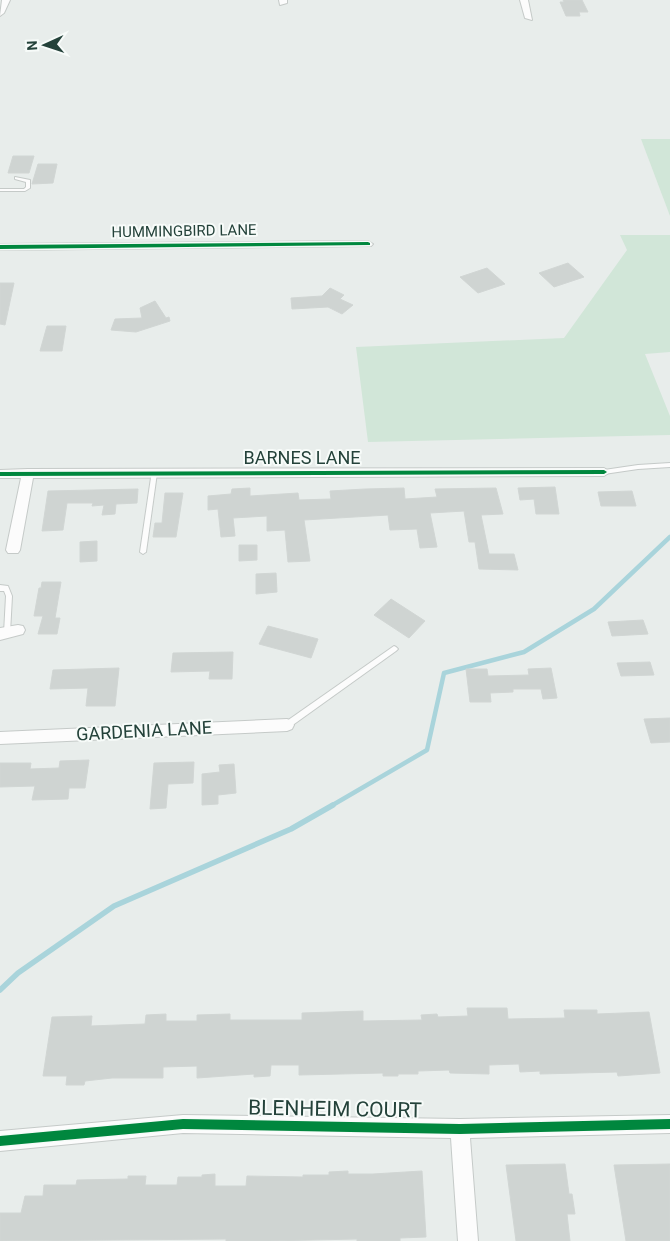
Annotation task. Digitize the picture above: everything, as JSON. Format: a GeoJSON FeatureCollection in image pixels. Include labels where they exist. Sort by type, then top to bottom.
{"type":"FeatureCollection","features":[{"type":"Feature","properties":{"kind":"street"},"geometry":{"type":"LineString","coordinates":[[0,13],[6,0]]}},
{"type":"Feature","properties":{"kind":"street"},"geometry":{"type":"LineString","coordinates":[[524,0],[529,18]]}},
{"type":"Feature","properties":{"kind":"street","name":"HUMMINGBIRD LANE"},"geometry":{"type":"LineString","coordinates":[[0,247],[368,244]]}},
{"type":"Feature","properties":{"kind":"street","name":"BARNES LANE"},"geometry":{"type":"LineString","coordinates":[[0,474],[604,472]]}},
{"type":"Feature","properties":{"kind":"street"},"geometry":{"type":"LineString","coordinates":[[13,550],[28,473]]}},
{"type":"Feature","properties":{"kind":"street","name":"GARDENIA LANE"},"geometry":{"type":"LineString","coordinates":[[0,738],[287,725]]}},
{"type":"Feature","properties":{"kind":"street","name":"BLENHEIM COURT"},"geometry":{"type":"LineString","coordinates":[[0,1141],[183,1124],[460,1129],[670,1124]]}},
{"type":"Feature","properties":{"kind":"street"},"geometry":{"type":"LineString","coordinates":[[460,1129],[468,1241]]}},
{"type":"Feature","properties":{"kind":"lane"},"geometry":{"type":"LineString","coordinates":[[0,190],[26,190],[28,181],[17,178]]}},
{"type":"Feature","properties":{"kind":"lane"},"geometry":{"type":"LineString","coordinates":[[604,472],[670,465]]}},
{"type":"Feature","properties":{"kind":"lane"},"geometry":{"type":"LineString","coordinates":[[144,552],[154,473]]}},
{"type":"Feature","properties":{"kind":"lane"},"geometry":{"type":"LineString","coordinates":[[0,588],[6,588],[9,596],[8,632]]}},
{"type":"Feature","properties":{"kind":"lane"},"geometry":{"type":"LineString","coordinates":[[287,725],[394,649]]}},
{"type":"Feature","properties":{"kind":"green space"},"geometry":{"type":"Polygon","coordinates":[[[641,139],[670,139],[670,216],[641,139]]]}},
{"type":"Feature","properties":{"kind":"green space"},"geometry":{"type":"Polygon","coordinates":[[[620,235],[670,235],[670,352],[645,354],[670,416],[670,435],[368,442],[356,347],[564,338],[627,250],[620,235]]]}},
{"type":"Feature","properties":{"kind":"building"},"geometry":{"type":"Polygon","coordinates":[[[563,0],[582,0],[588,12],[579,12],[580,16],[566,16],[560,2],[564,2],[563,0]]]}},
{"type":"Feature","properties":{"kind":"building"},"geometry":{"type":"Polygon","coordinates":[[[13,156],[34,156],[29,173],[8,173],[13,156]]]}},
{"type":"Feature","properties":{"kind":"building"},"geometry":{"type":"Polygon","coordinates":[[[38,164],[57,164],[53,183],[32,184],[38,164]]]}},
{"type":"Feature","properties":{"kind":"building"},"geometry":{"type":"Polygon","coordinates":[[[568,263],[584,277],[554,287],[539,273],[568,263]]]}},
{"type":"Feature","properties":{"kind":"building"},"geometry":{"type":"Polygon","coordinates":[[[487,268],[505,284],[478,293],[460,277],[487,268]]]}},
{"type":"Feature","properties":{"kind":"building"},"geometry":{"type":"Polygon","coordinates":[[[0,283],[14,283],[5,325],[0,324],[0,283]]]}},
{"type":"Feature","properties":{"kind":"building"},"geometry":{"type":"Polygon","coordinates":[[[330,288],[344,295],[340,299],[353,305],[342,314],[328,307],[292,309],[291,298],[322,296],[330,288]]]}},
{"type":"Feature","properties":{"kind":"building"},"geometry":{"type":"Polygon","coordinates":[[[155,301],[166,318],[169,317],[170,321],[136,332],[111,330],[115,319],[142,318],[140,308],[155,301]]]}},
{"type":"Feature","properties":{"kind":"building"},"geometry":{"type":"Polygon","coordinates":[[[47,326],[66,326],[62,351],[40,351],[47,326]]]}},
{"type":"Feature","properties":{"kind":"building"},"geometry":{"type":"Polygon","coordinates":[[[555,487],[559,514],[536,514],[534,499],[520,500],[518,488],[555,487]]]}},
{"type":"Feature","properties":{"kind":"building"},"geometry":{"type":"Polygon","coordinates":[[[250,488],[250,496],[298,493],[299,500],[331,499],[330,491],[404,488],[405,499],[437,497],[435,489],[496,488],[503,514],[481,515],[489,554],[514,554],[518,570],[479,569],[475,542],[469,542],[464,511],[430,513],[437,547],[420,548],[417,529],[390,530],[388,515],[304,520],[310,561],[288,562],[285,530],[267,531],[267,516],[233,518],[235,536],[221,537],[218,509],[208,510],[208,496],[231,494],[232,489],[250,488]]]}},
{"type":"Feature","properties":{"kind":"building"},"geometry":{"type":"Polygon","coordinates":[[[138,489],[137,503],[116,504],[115,514],[102,515],[104,505],[92,506],[93,503],[67,503],[63,530],[42,531],[48,491],[138,489]]]}},
{"type":"Feature","properties":{"kind":"building"},"geometry":{"type":"Polygon","coordinates":[[[632,491],[636,506],[601,506],[598,492],[632,491]]]}},
{"type":"Feature","properties":{"kind":"building"},"geometry":{"type":"Polygon","coordinates":[[[165,493],[183,493],[176,537],[153,537],[155,523],[162,523],[165,493]]]}},
{"type":"Feature","properties":{"kind":"building"},"geometry":{"type":"Polygon","coordinates":[[[97,541],[97,561],[80,562],[80,542],[97,541]]]}},
{"type":"Feature","properties":{"kind":"building"},"geometry":{"type":"Polygon","coordinates":[[[239,545],[257,545],[257,560],[239,561],[239,545]]]}},
{"type":"Feature","properties":{"kind":"building"},"geometry":{"type":"Polygon","coordinates":[[[276,573],[277,592],[256,594],[256,574],[276,573]]]}},
{"type":"Feature","properties":{"kind":"building"},"geometry":{"type":"Polygon","coordinates":[[[42,582],[61,582],[55,618],[60,618],[57,634],[38,634],[43,616],[34,616],[39,588],[41,588],[42,582]]]}},
{"type":"Feature","properties":{"kind":"building"},"geometry":{"type":"Polygon","coordinates":[[[391,599],[425,621],[409,638],[374,615],[391,599]]]}},
{"type":"Feature","properties":{"kind":"building"},"geometry":{"type":"Polygon","coordinates":[[[643,620],[648,634],[612,636],[608,622],[643,620]]]}},
{"type":"Feature","properties":{"kind":"building"},"geometry":{"type":"Polygon","coordinates":[[[268,626],[318,639],[311,658],[259,644],[268,626]]]}},
{"type":"Feature","properties":{"kind":"building"},"geometry":{"type":"Polygon","coordinates":[[[233,652],[232,679],[209,679],[210,671],[171,672],[173,653],[233,652]]]}},
{"type":"Feature","properties":{"kind":"building"},"geometry":{"type":"Polygon","coordinates":[[[650,662],[654,675],[621,676],[617,663],[650,662]]]}},
{"type":"Feature","properties":{"kind":"building"},"geometry":{"type":"Polygon","coordinates":[[[119,668],[115,706],[86,706],[88,688],[50,689],[53,670],[119,668]]]}},
{"type":"Feature","properties":{"kind":"building"},"geometry":{"type":"Polygon","coordinates":[[[551,668],[557,698],[543,699],[541,689],[513,689],[513,692],[490,693],[491,702],[470,702],[466,669],[487,669],[488,676],[529,675],[528,669],[551,668]]]}},
{"type":"Feature","properties":{"kind":"building"},"geometry":{"type":"Polygon","coordinates":[[[670,718],[670,742],[651,743],[644,719],[670,718]]]}},
{"type":"Feature","properties":{"kind":"building"},"geometry":{"type":"Polygon","coordinates":[[[89,760],[85,788],[69,788],[68,799],[32,800],[35,786],[0,787],[0,763],[31,763],[30,769],[59,768],[60,761],[89,760]]]}},
{"type":"Feature","properties":{"kind":"building"},"geometry":{"type":"Polygon","coordinates":[[[194,762],[193,783],[168,784],[166,808],[150,809],[154,763],[194,762]]]}},
{"type":"Feature","properties":{"kind":"building"},"geometry":{"type":"Polygon","coordinates":[[[234,764],[236,793],[218,795],[218,804],[202,805],[202,774],[220,772],[219,765],[234,764]]]}},
{"type":"Feature","properties":{"kind":"building"},"geometry":{"type":"Polygon","coordinates":[[[467,1008],[507,1008],[508,1019],[565,1018],[564,1010],[597,1010],[597,1014],[649,1012],[660,1073],[618,1076],[617,1072],[540,1074],[540,1071],[520,1072],[519,1064],[489,1065],[489,1074],[450,1073],[449,1070],[418,1071],[418,1074],[398,1074],[398,1076],[383,1076],[383,1073],[299,1075],[299,1065],[271,1065],[270,1076],[254,1077],[254,1074],[197,1078],[197,1066],[163,1067],[163,1078],[112,1078],[85,1081],[84,1085],[66,1085],[67,1076],[43,1076],[52,1017],[92,1016],[91,1026],[145,1024],[146,1015],[166,1014],[166,1021],[197,1021],[197,1015],[230,1014],[230,1020],[302,1020],[302,1013],[363,1011],[363,1021],[422,1020],[421,1015],[437,1014],[438,1017],[468,1016],[467,1008]]]}},
{"type":"Feature","properties":{"kind":"building"},"geometry":{"type":"Polygon","coordinates":[[[565,1164],[569,1194],[572,1194],[575,1214],[567,1214],[570,1241],[516,1241],[506,1165],[565,1164]]]}},
{"type":"Feature","properties":{"kind":"building"},"geometry":{"type":"Polygon","coordinates":[[[670,1164],[670,1241],[626,1241],[614,1165],[670,1164]]]}},
{"type":"Feature","properties":{"kind":"building"},"geometry":{"type":"Polygon","coordinates":[[[348,1171],[348,1174],[373,1174],[422,1171],[426,1237],[400,1238],[400,1241],[357,1241],[357,1239],[226,1241],[226,1239],[0,1241],[0,1213],[21,1213],[25,1196],[43,1196],[44,1185],[76,1185],[77,1180],[128,1179],[128,1176],[146,1176],[145,1185],[177,1185],[178,1177],[202,1177],[202,1175],[215,1174],[215,1186],[246,1186],[247,1176],[303,1177],[303,1175],[329,1175],[329,1172],[348,1171]]]}},
{"type":"Feature","properties":{"kind":"waterway"},"geometry":{"type":"LineString","coordinates":[[331,806],[427,750],[444,673],[524,652],[594,609],[670,537]]}},
{"type":"Feature","properties":{"kind":"waterway"},"geometry":{"type":"LineString","coordinates":[[0,990],[18,973],[114,906],[291,829],[333,805]]}},
{"type":"Feature","properties":{"kind":"cycle path"},"geometry":{"type":"LineString","coordinates":[[0,247],[368,244]]}},
{"type":"Feature","properties":{"kind":"cycle path"},"geometry":{"type":"LineString","coordinates":[[0,474],[604,472]]}},
{"type":"Feature","properties":{"kind":"cycle path"},"geometry":{"type":"LineString","coordinates":[[0,1141],[183,1124],[460,1129],[670,1124]]}}]}
